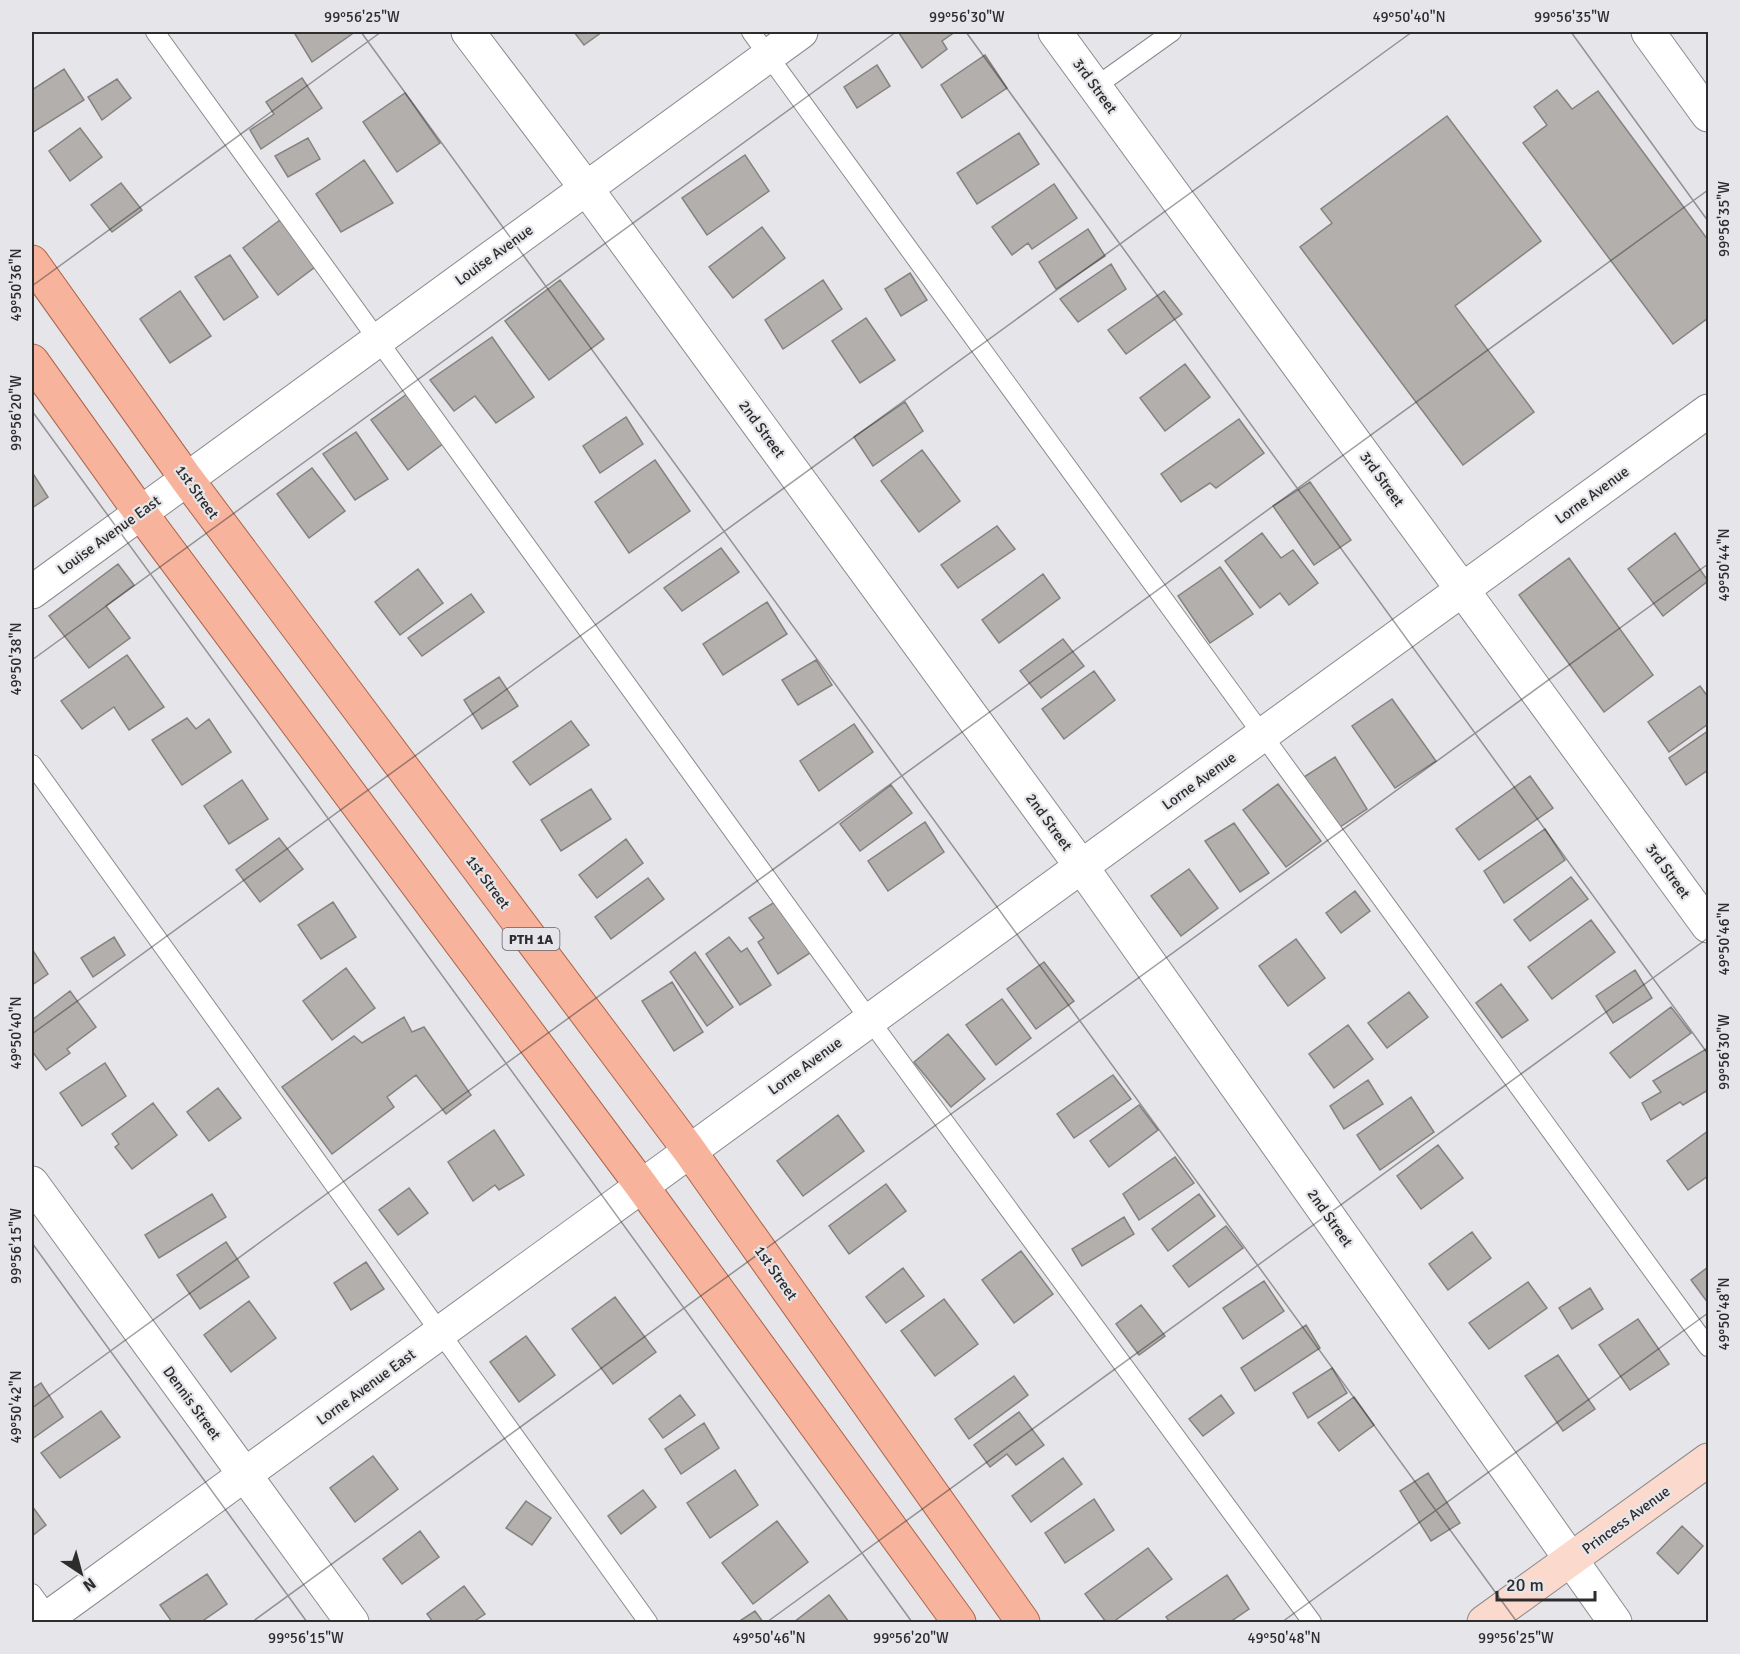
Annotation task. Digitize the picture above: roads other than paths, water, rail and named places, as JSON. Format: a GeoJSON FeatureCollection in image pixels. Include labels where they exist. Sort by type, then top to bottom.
{"type":"FeatureCollection","features":[{"type":"Feature","properties":{"kind":"main road","name":"1st Street"},"geometry":{"type":"LineString","coordinates":[[32,262],[186,478],[689,1150],[1023,1623]]}},
{"type":"Feature","properties":{"kind":"main road"},"geometry":{"type":"LineString","coordinates":[[35,369],[641,1185],[959,1623]]}},
{"type":"Feature","properties":{"kind":"street","name":"2nd Street"},"geometry":{"type":"LineString","coordinates":[[468,32],[586,188],[1081,866],[1615,1623]]}},
{"type":"Feature","properties":{"kind":"street","name":"Louise Avenue"},"geometry":{"type":"LineString","coordinates":[[186,478],[586,188],[760,43],[801,32]]}},
{"type":"Feature","properties":{"kind":"street","name":"3rd Street"},"geometry":{"type":"LineString","coordinates":[[1055,32],[1708,926]]}},
{"type":"Feature","properties":{"kind":"street"},"geometry":{"type":"LineString","coordinates":[[1648,32],[1708,115]]}},
{"type":"Feature","properties":{"kind":"street","name":"Lorne Avenue"},"geometry":{"type":"LineString","coordinates":[[689,1150],[1708,411]]}},
{"type":"Feature","properties":{"kind":"street","name":"Louise Avenue East"},"geometry":{"type":"LineString","coordinates":[[32,592],[186,478]]}},
{"type":"Feature","properties":{"kind":"street","name":"Lorne Avenue East"},"geometry":{"type":"LineString","coordinates":[[44,1614],[245,1475],[689,1150]]}},
{"type":"Feature","properties":{"kind":"street","name":"Dennis Street"},"geometry":{"type":"LineString","coordinates":[[32,1183],[352,1623]]}},
{"type":"Feature","properties":{"kind":"street","name":"Princess Avenue"},"geometry":{"type":"LineString","coordinates":[[1484,1623],[1708,1460]]}},
{"type":"Feature","properties":{"kind":"lane"},"geometry":{"type":"LineString","coordinates":[[155,32],[379,338],[870,1019],[1312,1623]]}},
{"type":"Feature","properties":{"kind":"lane"},"geometry":{"type":"LineString","coordinates":[[1095,87],[1172,32]]}},
{"type":"Feature","properties":{"kind":"lane"},"geometry":{"type":"LineString","coordinates":[[760,43],[1708,1347]]}},
{"type":"Feature","properties":{"kind":"lane"},"geometry":{"type":"LineString","coordinates":[[32,764],[648,1623]]}}]}
